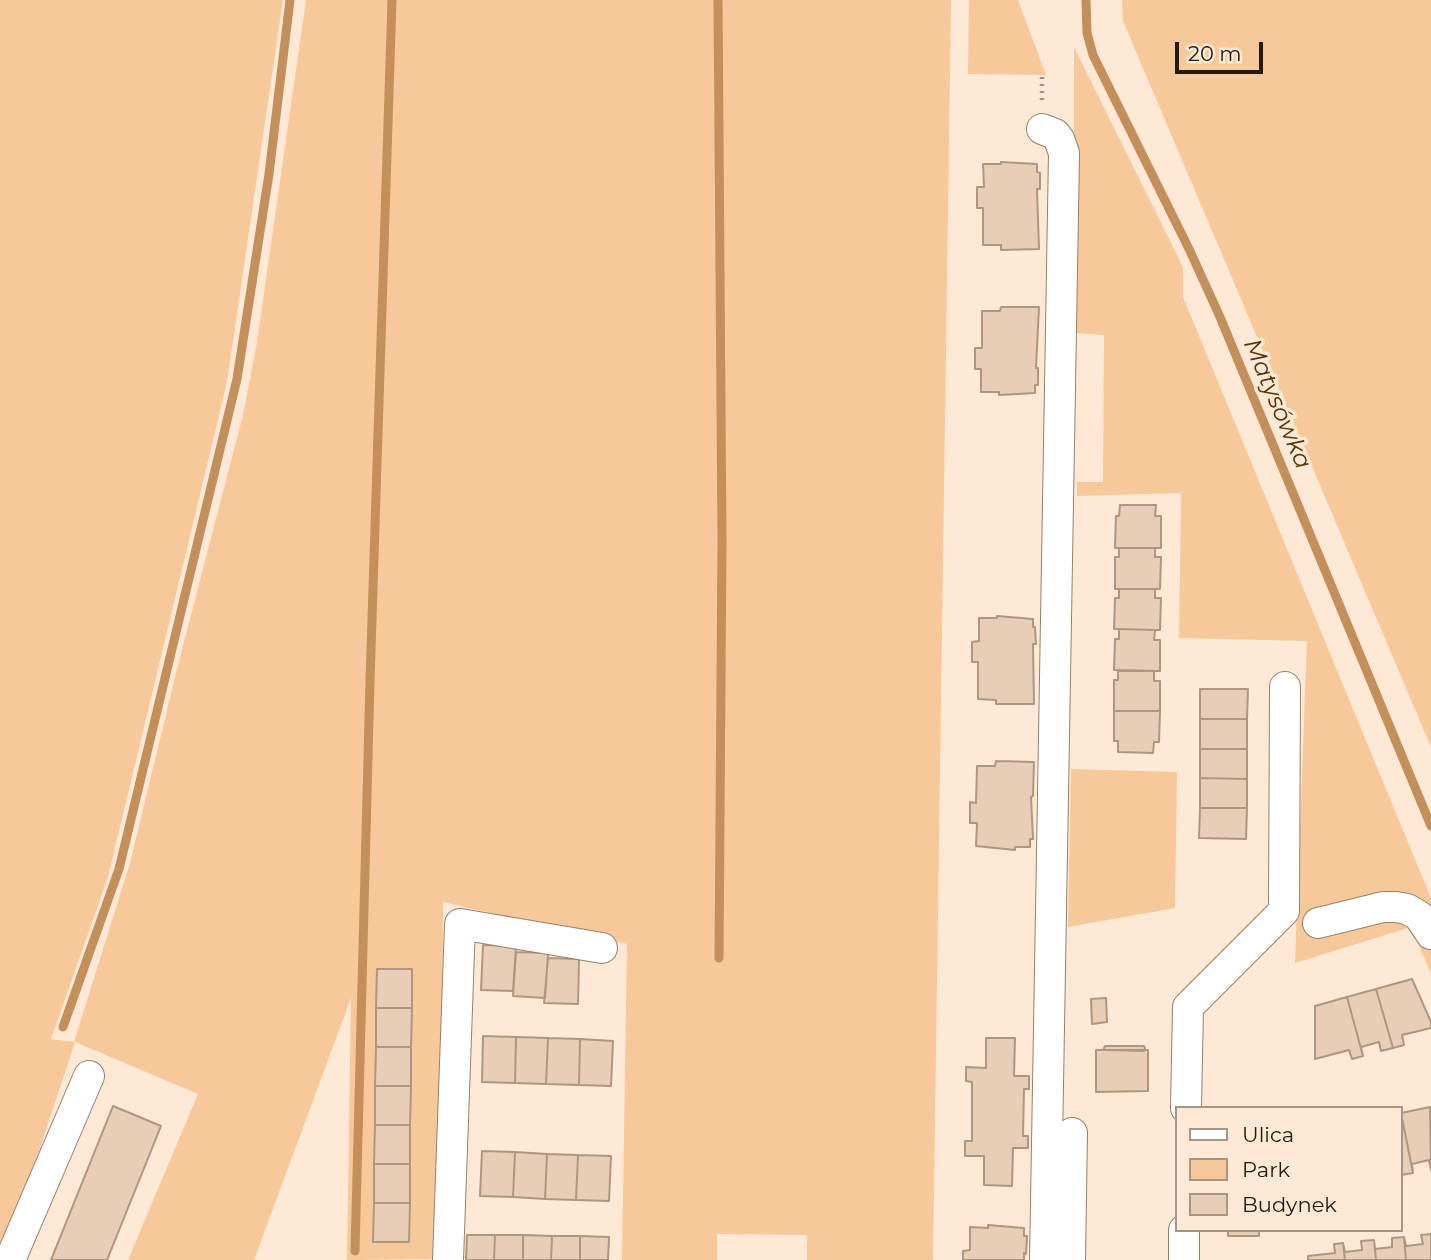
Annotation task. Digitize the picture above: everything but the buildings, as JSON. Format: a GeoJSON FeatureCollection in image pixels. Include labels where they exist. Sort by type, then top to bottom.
{"type":"FeatureCollection","features":[{"type":"Feature","properties":{"kind":"street"},"geometry":{"type":"LineString","coordinates":[[1042,129],[1055,134],[1064,153],[1045,1260]]}},
{"type":"Feature","properties":{"kind":"street"},"geometry":{"type":"LineString","coordinates":[[1186,1106],[1188,1007],[1284,911],[1285,687]]}},
{"type":"Feature","properties":{"kind":"street"},"geometry":{"type":"LineString","coordinates":[[1318,923],[1383,906],[1396,907],[1419,916],[1431,934]]}},
{"type":"Feature","properties":{"kind":"street"},"geometry":{"type":"LineString","coordinates":[[448,1260],[460,924],[602,948]]}},
{"type":"Feature","properties":{"kind":"street"},"geometry":{"type":"LineString","coordinates":[[10,1260],[89,1076]]}},
{"type":"Feature","properties":{"kind":"street"},"geometry":{"type":"LineString","coordinates":[[1070,1260],[1072,1133]]}},
{"type":"Feature","properties":{"kind":"street"},"geometry":{"type":"LineString","coordinates":[[1184,1232],[1184,1260]]}},
{"type":"Feature","properties":{"kind":"green space"},"geometry":{"type":"Polygon","coordinates":[[[0,0],[283,0],[227,382],[108,877],[51,1039],[74,1042],[130,863],[243,415],[257,342],[306,0],[951,0],[933,1260],[807,1260],[807,1235],[717,1234],[717,1260],[622,1260],[627,944],[443,902],[441,1259],[347,1260],[351,998],[254,1260],[128,1260],[198,1094],[75,1042],[3,1260],[0,1260],[0,0]]]}},
{"type":"Feature","properties":{"kind":"green space"},"geometry":{"type":"Polygon","coordinates":[[[969,0],[1018,0],[1046,75],[968,74],[969,0]]]}},
{"type":"Feature","properties":{"kind":"green space"},"geometry":{"type":"Polygon","coordinates":[[[1122,0],[1431,0],[1431,747],[1123,21],[1122,0]]]}},
{"type":"Feature","properties":{"kind":"green space"},"geometry":{"type":"Polygon","coordinates":[[[1074,47],[1183,267],[1183,297],[1431,898],[1431,974],[1411,927],[1295,963],[1307,641],[1179,638],[1181,493],[1077,496],[1077,482],[1103,482],[1104,335],[1077,333],[1074,330],[1074,47]]]}},
{"type":"Feature","properties":{"kind":"green space"},"geometry":{"type":"Polygon","coordinates":[[[1071,769],[1177,772],[1175,908],[1068,927],[1071,769]]]}},
{"type":"Feature","properties":{"kind":"waterway"},"geometry":{"type":"LineString","coordinates":[[63,1027],[119,869],[237,379],[269,174],[290,0]]}},
{"type":"Feature","properties":{"kind":"waterway"},"geometry":{"type":"LineString","coordinates":[[355,1251],[392,0]]}},
{"type":"Feature","properties":{"kind":"waterway"},"geometry":{"type":"LineString","coordinates":[[718,0],[722,541],[719,958]]}},
{"type":"Feature","properties":{"kind":"waterway","name":"Matysówka"},"geometry":{"type":"LineString","coordinates":[[1086,0],[1087,33],[1093,55],[1220,317],[1431,826]]}}]}
